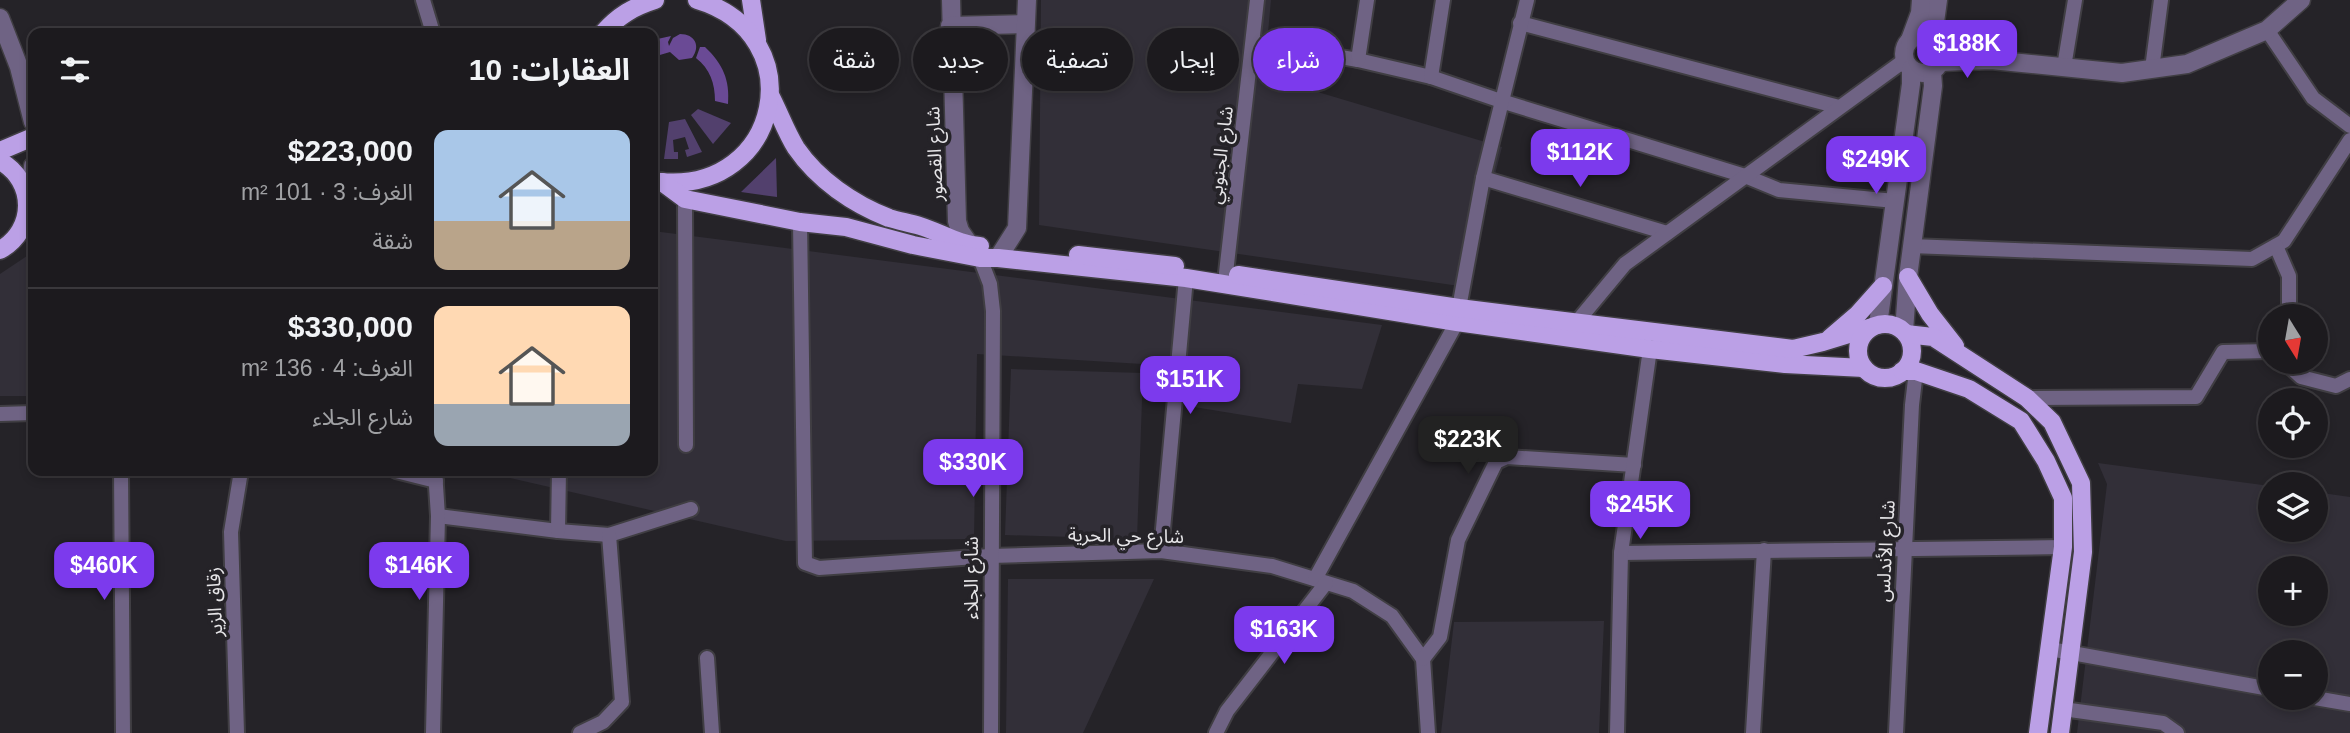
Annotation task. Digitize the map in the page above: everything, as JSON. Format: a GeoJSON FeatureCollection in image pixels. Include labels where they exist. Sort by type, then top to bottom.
{"type":"FeatureCollection","features":[{"type":"Feature","properties":{"kind":"main road"},"geometry":{"type":"LineString","coordinates":[[607,28],[636,3],[655,0]]}},
{"type":"Feature","properties":{"kind":"main road"},"geometry":{"type":"LineString","coordinates":[[697,0],[717,6],[741,22],[758,44]]}},
{"type":"Feature","properties":{"kind":"main road"},"geometry":{"type":"LineString","coordinates":[[658,181],[677,184],[706,179],[732,166],[752,145],[766,119],[770,95],[768,70],[758,44],[751,0]]}},
{"type":"Feature","properties":{"kind":"main road"},"geometry":{"type":"LineString","coordinates":[[770,95],[796,147],[814,170],[831,185],[863,206],[891,218],[988,252],[1139,260],[1226,273],[1650,349],[1785,364],[1864,369],[1875,376],[1885,378],[1909,371],[1969,388],[2021,421],[2046,461],[2063,498],[2063,547],[2038,733]]}},
{"type":"Feature","properties":{"kind":"main road"},"geometry":{"type":"LineString","coordinates":[[0,151],[28,139]]}},
{"type":"Feature","properties":{"kind":"main road"},"geometry":{"type":"LineString","coordinates":[[0,161],[22,182],[28,200],[23,227],[6,245]]}},
{"type":"Feature","properties":{"kind":"main road"},"geometry":{"type":"LineString","coordinates":[[658,182],[685,199],[800,222],[846,228],[914,245],[988,252],[1458,315],[1576,323],[1793,349],[1875,326],[1892,325],[1905,333],[1933,337],[2027,398],[2052,422],[2081,483],[2083,552],[2060,733]]}},
{"type":"Feature","properties":{"kind":"main road"},"geometry":{"type":"LineString","coordinates":[[6,245],[28,232]]}},
{"type":"Feature","properties":{"kind":"main road"},"geometry":{"type":"LineString","coordinates":[[1908,277],[1930,314],[1964,357]]}},
{"type":"Feature","properties":{"kind":"main road"},"geometry":{"type":"LineString","coordinates":[[1826,341],[1858,314],[1883,286]]}},
{"type":"Feature","properties":{"kind":"main road"},"geometry":{"type":"LineString","coordinates":[[1864,369],[1858,354],[1859,343],[1864,334],[1875,326]]}},
{"type":"Feature","properties":{"kind":"main road"},"geometry":{"type":"LineString","coordinates":[[1905,333],[1910,341],[1909,371]]}},
{"type":"Feature","properties":{"kind":"street"},"geometry":{"type":"LineString","coordinates":[[424,0],[432,28]]}},
{"type":"Feature","properties":{"kind":"street","name":"شارع القصور"},"geometry":{"type":"LineString","coordinates":[[951,0],[957,221],[988,252]]}},
{"type":"Feature","properties":{"kind":"street"},"geometry":{"type":"LineString","coordinates":[[988,252],[1017,228],[1027,0]]}},
{"type":"Feature","properties":{"kind":"street","name":"شارع الجنوبي"},"geometry":{"type":"LineString","coordinates":[[1255,28],[1258,0]]}},
{"type":"Feature","properties":{"kind":"street"},"geometry":{"type":"LineString","coordinates":[[1358,60],[1367,0]]}},
{"type":"Feature","properties":{"kind":"street"},"geometry":{"type":"LineString","coordinates":[[1431,77],[1443,0]]}},
{"type":"Feature","properties":{"kind":"street"},"geometry":{"type":"LineString","coordinates":[[1216,733],[1227,711],[1320,581],[1458,315],[1483,178],[1527,0]]}},
{"type":"Feature","properties":{"kind":"street"},"geometry":{"type":"LineString","coordinates":[[1875,326],[1911,84],[1906,45],[1920,13],[1921,0]]}},
{"type":"Feature","properties":{"kind":"street"},"geometry":{"type":"LineString","coordinates":[[1905,333],[1911,246],[1937,55],[1938,0]]}},
{"type":"Feature","properties":{"kind":"street"},"geometry":{"type":"LineString","coordinates":[[2064,67],[2075,0]]}},
{"type":"Feature","properties":{"kind":"street"},"geometry":{"type":"LineString","coordinates":[[2152,69],[2161,0]]}},
{"type":"Feature","properties":{"kind":"street"},"geometry":{"type":"LineString","coordinates":[[1910,40],[1921,35],[1937,55],[2122,73],[2187,64],[2267,30],[2301,0]]}},
{"type":"Feature","properties":{"kind":"street"},"geometry":{"type":"LineString","coordinates":[[0,18],[19,67],[28,102]]}},
{"type":"Feature","properties":{"kind":"street"},"geometry":{"type":"LineString","coordinates":[[1520,23],[1839,107]]}},
{"type":"Feature","properties":{"kind":"street"},"geometry":{"type":"LineString","coordinates":[[950,26],[1025,24]]}},
{"type":"Feature","properties":{"kind":"street"},"geometry":{"type":"LineString","coordinates":[[2267,30],[2313,98],[2350,126]]}},
{"type":"Feature","properties":{"kind":"street","name":"شارع الجنوبي"},"geometry":{"type":"LineString","coordinates":[[1226,273],[1253,42]]}},
{"type":"Feature","properties":{"kind":"street"},"geometry":{"type":"LineString","coordinates":[[1908,64],[1923,74],[1937,55]]}},
{"type":"Feature","properties":{"kind":"street"},"geometry":{"type":"LineString","coordinates":[[1344,58],[1431,77],[1745,176],[1779,190],[1895,201]]}},
{"type":"Feature","properties":{"kind":"street"},"geometry":{"type":"LineString","coordinates":[[1576,323],[1625,264],[1839,107],[1908,64]]}},
{"type":"Feature","properties":{"kind":"street"},"geometry":{"type":"LineString","coordinates":[[1911,246],[2252,259],[2284,241],[2350,141]]}},
{"type":"Feature","properties":{"kind":"street"},"geometry":{"type":"LineString","coordinates":[[1483,178],[1667,233]]}},
{"type":"Feature","properties":{"kind":"street"},"geometry":{"type":"LineString","coordinates":[[685,199],[686,445]]}},
{"type":"Feature","properties":{"kind":"street","name":"شارع حي الحرية"},"geometry":{"type":"LineString","coordinates":[[800,222],[805,563],[819,568],[990,556],[1161,551],[1272,566],[1353,591],[1392,616],[1423,659]]}},
{"type":"Feature","properties":{"kind":"street"},"geometry":{"type":"LineString","coordinates":[[2276,246],[2289,276],[2289,304]]}},
{"type":"Feature","properties":{"kind":"street","name":"شارع الجلاء"},"geometry":{"type":"LineString","coordinates":[[988,252],[993,311],[991,733]]}},
{"type":"Feature","properties":{"kind":"street"},"geometry":{"type":"LineString","coordinates":[[1161,551],[1186,278]]}},
{"type":"Feature","properties":{"kind":"street"},"geometry":{"type":"LineString","coordinates":[[1617,733],[1621,553],[1650,349]]}},
{"type":"Feature","properties":{"kind":"street"},"geometry":{"type":"LineString","coordinates":[[2027,398],[2196,397],[2223,352],[2258,351]]}},
{"type":"Feature","properties":{"kind":"street","name":"شارع الأندلس"},"geometry":{"type":"LineString","coordinates":[[1896,733],[1912,405],[1909,371]]}},
{"type":"Feature","properties":{"kind":"street"},"geometry":{"type":"LineString","coordinates":[[2298,374],[2336,386],[2350,379]]}},
{"type":"Feature","properties":{"kind":"street"},"geometry":{"type":"LineString","coordinates":[[0,414],[28,413]]}},
{"type":"Feature","properties":{"kind":"street"},"geometry":{"type":"LineString","coordinates":[[1428,733],[1423,659],[1440,637],[1458,540],[1496,462],[1507,457],[1634,465]]}},
{"type":"Feature","properties":{"kind":"street"},"geometry":{"type":"LineString","coordinates":[[121,476],[123,733]]}},
{"type":"Feature","properties":{"kind":"street","name":"زقاق الزير"},"geometry":{"type":"LineString","coordinates":[[237,733],[231,532],[240,476]]}},
{"type":"Feature","properties":{"kind":"street"},"geometry":{"type":"LineString","coordinates":[[433,733],[438,516],[435,476]]}},
{"type":"Feature","properties":{"kind":"street"},"geometry":{"type":"LineString","coordinates":[[558,531],[559,476]]}},
{"type":"Feature","properties":{"kind":"street"},"geometry":{"type":"LineString","coordinates":[[438,516],[608,535],[691,509]]}},
{"type":"Feature","properties":{"kind":"street"},"geometry":{"type":"LineString","coordinates":[[580,733],[603,722],[622,702],[608,535]]}},
{"type":"Feature","properties":{"kind":"street"},"geometry":{"type":"LineString","coordinates":[[1621,553],[2063,547]]}},
{"type":"Feature","properties":{"kind":"street"},"geometry":{"type":"LineString","coordinates":[[1753,733],[1764,551]]}},
{"type":"Feature","properties":{"kind":"street"},"geometry":{"type":"LineString","coordinates":[[2050,649],[2258,687]]}},
{"type":"Feature","properties":{"kind":"street"},"geometry":{"type":"LineString","coordinates":[[707,658],[712,733]]}},
{"type":"Feature","properties":{"kind":"street"},"geometry":{"type":"LineString","coordinates":[[2328,700],[2350,704]]}},
{"type":"Feature","properties":{"kind":"street"},"geometry":{"type":"LineString","coordinates":[[2063,709],[2163,723],[2177,733]]}},
{"type":"Feature","properties":{"kind":"shaded area"},"geometry":{"type":"Polygon","coordinates":[[[1041,0],[1271,0],[1268,28],[1253,28],[1253,91],[1314,91],[1502,147],[1466,287],[1039,225],[1040,91],[1133,91],[1133,28],[1041,28],[1041,0]]]}},
{"type":"Feature","properties":{"kind":"shaded area"},"geometry":{"type":"Polygon","coordinates":[[[680,34],[693,38],[696,49],[692,58],[679,60],[670,52],[658,56],[658,39],[671,36],[669,46],[673,38],[680,34]]]}},
{"type":"Feature","properties":{"kind":"shaded area"},"geometry":{"type":"Polygon","coordinates":[[[700,47],[705,47],[721,66],[728,87],[728,104],[715,101],[711,77],[696,58],[700,47]]]}},
{"type":"Feature","properties":{"kind":"shaded area"},"geometry":{"type":"Polygon","coordinates":[[[698,109],[731,123],[713,144],[691,115],[698,109]]]}},
{"type":"Feature","properties":{"kind":"shaded area"},"geometry":{"type":"Polygon","coordinates":[[[685,119],[702,152],[687,157],[685,150],[689,149],[685,137],[673,140],[678,159],[664,159],[669,122],[685,119]]]}},
{"type":"Feature","properties":{"kind":"shaded area"},"geometry":{"type":"Polygon","coordinates":[[[776,158],[777,197],[741,192],[776,158]]]}},
{"type":"Feature","properties":{"kind":"shaded area"},"geometry":{"type":"Polygon","coordinates":[[[658,232],[1382,325],[1362,389],[1298,384],[1291,423],[1188,406],[1191,367],[977,354],[974,539],[786,541],[501,476],[658,476],[658,232]]]}},
{"type":"Feature","properties":{"kind":"shaded area"},"geometry":{"type":"Polygon","coordinates":[[[28,255],[28,396],[0,396],[0,274],[28,255]]]}},
{"type":"Feature","properties":{"kind":"shaded area"},"geometry":{"type":"Polygon","coordinates":[[[1011,369],[1143,373],[1137,539],[1005,535],[1011,369]]]}},
{"type":"Feature","properties":{"kind":"shaded area"},"geometry":{"type":"Polygon","coordinates":[[[2098,463],[2258,484],[2258,542],[2328,542],[2328,494],[2350,497],[2350,733],[2077,733],[2107,484],[2098,463]]]}},
{"type":"Feature","properties":{"kind":"shaded area"},"geometry":{"type":"Polygon","coordinates":[[[1008,579],[1154,579],[1083,733],[1006,733],[1008,579]]]}},
{"type":"Feature","properties":{"kind":"shaded area"},"geometry":{"type":"Polygon","coordinates":[[[1604,621],[1599,733],[1441,733],[1454,622],[1604,621]]]}}]}
